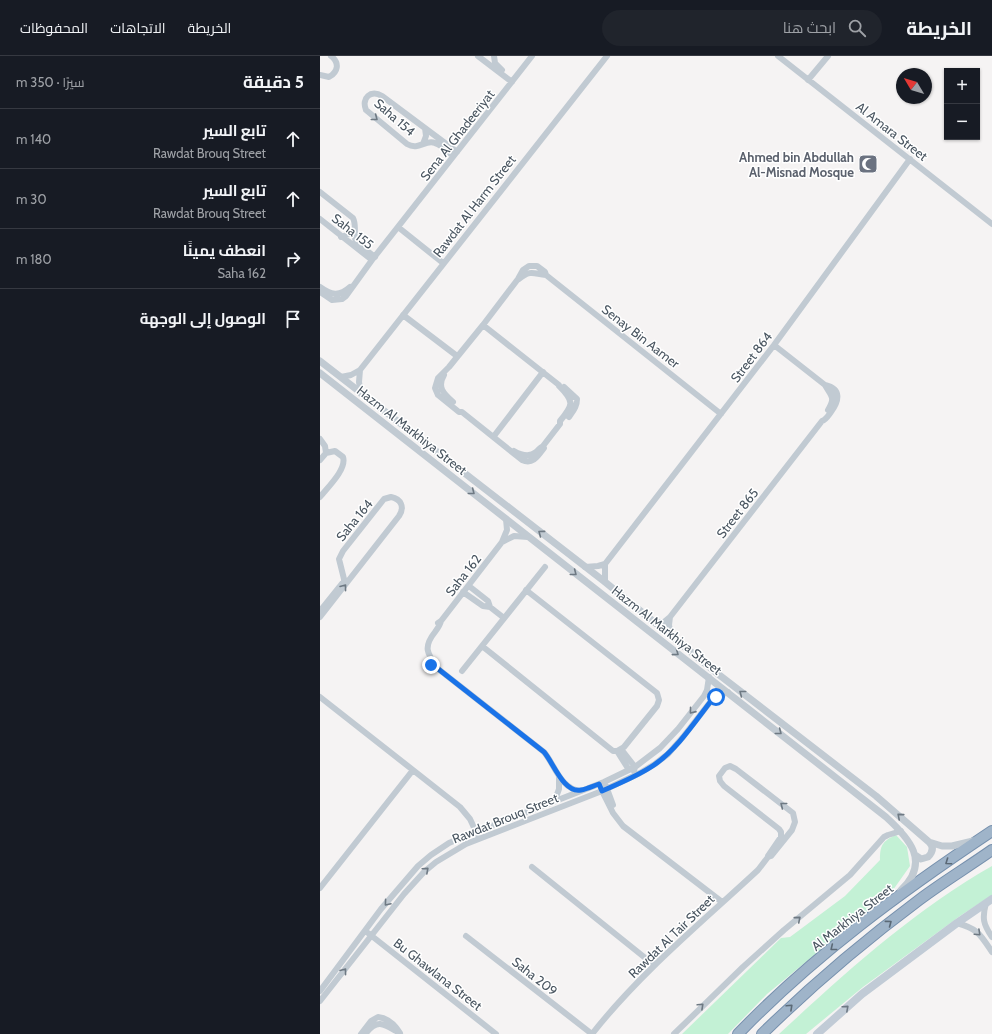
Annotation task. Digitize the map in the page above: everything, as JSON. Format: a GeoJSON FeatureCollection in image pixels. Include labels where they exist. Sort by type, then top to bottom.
{"type":"FeatureCollection","features":[{"type":"Feature","properties":{"kind":"highway","name":"Al Markhiya Street"},"geometry":{"type":"LineString","coordinates":[[738,1034],[800,975],[859,926],[992,832]]}},
{"type":"Feature","properties":{"kind":"highway","name":"Al Markhiya Street"},"geometry":{"type":"LineString","coordinates":[[762,1034],[816,983],[869,938],[920,899],[987,857],[992,850]]}},
{"type":"Feature","properties":{"kind":"main road"},"geometry":{"type":"LineString","coordinates":[[817,1034],[862,994],[989,901]]}},
{"type":"Feature","properties":{"kind":"street"},"geometry":{"type":"LineString","coordinates":[[320,75],[329,77],[336,71],[336,62],[331,56]]}},
{"type":"Feature","properties":{"kind":"street"},"geometry":{"type":"LineString","coordinates":[[480,57],[493,56],[497,66],[513,81]]}},
{"type":"Feature","properties":{"kind":"street","name":"Sena Al Ghadeeriyat"},"geometry":{"type":"LineString","coordinates":[[320,292],[328,298],[337,300],[346,296],[373,259],[532,56]]}},
{"type":"Feature","properties":{"kind":"street","name":"Al Amara Street"},"geometry":{"type":"LineString","coordinates":[[778,56],[992,224]]}},
{"type":"Feature","properties":{"kind":"street"},"geometry":{"type":"LineString","coordinates":[[808,80],[828,56]]}},
{"type":"Feature","properties":{"kind":"street"},"geometry":{"type":"LineString","coordinates":[[480,57],[513,81]]}},
{"type":"Feature","properties":{"kind":"street","name":"Rawdat Al Harm Street"},"geometry":{"type":"LineString","coordinates":[[360,370],[605,57]]}},
{"type":"Feature","properties":{"kind":"street","name":"Saha 154"},"geometry":{"type":"LineString","coordinates":[[371,94],[379,94],[425,128],[455,154],[436,143],[431,142],[416,147],[408,144],[369,114],[366,110],[364,102],[367,97],[371,94]]}},
{"type":"Feature","properties":{"kind":"street"},"geometry":{"type":"LineString","coordinates":[[424,144],[426,136],[425,128]]}},
{"type":"Feature","properties":{"kind":"street","name":"Street 864"},"geometry":{"type":"LineString","coordinates":[[605,564],[774,345],[910,159]]}},
{"type":"Feature","properties":{"kind":"street","name":"Saha 155"},"geometry":{"type":"LineString","coordinates":[[320,192],[353,218],[356,224],[354,238],[356,242],[373,259]]}},
{"type":"Feature","properties":{"kind":"street","name":"Saha 155"},"geometry":{"type":"LineString","coordinates":[[320,220],[341,237],[373,259]]}},
{"type":"Feature","properties":{"kind":"street"},"geometry":{"type":"LineString","coordinates":[[398,227],[443,263]]}},
{"type":"Feature","properties":{"kind":"street"},"geometry":{"type":"LineString","coordinates":[[341,237],[355,232]]}},
{"type":"Feature","properties":{"kind":"street","name":"Senay Bin Aamer"},"geometry":{"type":"LineString","coordinates":[[482,325],[559,385],[561,384],[577,399],[577,404],[567,420],[563,424],[560,424],[543,446],[541,446],[534,454],[526,456],[519,454],[441,398],[436,392],[436,381],[449,367],[518,279],[531,272],[546,276],[721,414]]}},
{"type":"Feature","properties":{"kind":"street"},"geometry":{"type":"LineString","coordinates":[[320,287],[331,294],[339,294],[353,285]]}},
{"type":"Feature","properties":{"kind":"street"},"geometry":{"type":"LineString","coordinates":[[403,315],[457,356]]}},
{"type":"Feature","properties":{"kind":"street","name":"Street 865"},"geometry":{"type":"LineString","coordinates":[[670,618],[822,421],[822,418],[832,402],[832,395],[825,385],[774,345]]}},
{"type":"Feature","properties":{"kind":"street","name":"Hazm Al Markhiya Street"},"geometry":{"type":"LineString","coordinates":[[320,361],[605,582],[718,674],[876,796],[929,842],[942,846],[952,846],[980,840]]}},
{"type":"Feature","properties":{"kind":"street"},"geometry":{"type":"LineString","coordinates":[[341,377],[351,375],[360,370]]}},
{"type":"Feature","properties":{"kind":"street"},"geometry":{"type":"LineString","coordinates":[[360,370],[359,382],[361,394]]}},
{"type":"Feature","properties":{"kind":"street"},"geometry":{"type":"LineString","coordinates":[[494,436],[543,372]]}},
{"type":"Feature","properties":{"kind":"street","name":"Hazm Al Markhiya Street"},"geometry":{"type":"LineString","coordinates":[[320,373],[863,798],[901,831],[910,843],[915,855]]}},
{"type":"Feature","properties":{"kind":"street"},"geometry":{"type":"LineString","coordinates":[[320,439],[325,446],[326,453]]}},
{"type":"Feature","properties":{"kind":"street"},"geometry":{"type":"LineString","coordinates":[[320,460],[326,453],[332,451],[338,452],[343,457],[344,463],[341,470],[320,497]]}},
{"type":"Feature","properties":{"kind":"street","name":"Saha 164"},"geometry":{"type":"LineString","coordinates":[[320,611],[344,581],[339,559],[343,551],[384,499],[391,497],[397,499],[402,504],[402,511],[320,617]]}},
{"type":"Feature","properties":{"kind":"street","name":"Saha 162"},"geometry":{"type":"LineString","coordinates":[[506,519],[507,530],[502,542],[469,586],[428,635],[424,647],[424,654],[433,667],[437,668],[544,752],[568,786],[572,789],[581,791]]}},
{"type":"Feature","properties":{"kind":"street"},"geometry":{"type":"LineString","coordinates":[[502,542],[514,536],[528,537]]}},
{"type":"Feature","properties":{"kind":"street"},"geometry":{"type":"LineString","coordinates":[[585,567],[605,564],[605,582]]}},
{"type":"Feature","properties":{"kind":"street"},"geometry":{"type":"LineString","coordinates":[[462,671],[544,567]]}},
{"type":"Feature","properties":{"kind":"street"},"geometry":{"type":"LineString","coordinates":[[342,569],[347,572],[355,573]]}},
{"type":"Feature","properties":{"kind":"street"},"geometry":{"type":"LineString","coordinates":[[469,586],[488,602],[490,607],[504,618]]}},
{"type":"Feature","properties":{"kind":"street"},"geometry":{"type":"LineString","coordinates":[[482,646],[612,750],[619,750],[657,706],[659,700],[658,695],[526,590]]}},
{"type":"Feature","properties":{"kind":"street"},"geometry":{"type":"LineString","coordinates":[[463,592],[483,606],[490,607]]}},
{"type":"Feature","properties":{"kind":"street"},"geometry":{"type":"LineString","coordinates":[[655,622],[664,622],[670,618]]}},
{"type":"Feature","properties":{"kind":"street"},"geometry":{"type":"LineString","coordinates":[[670,618],[669,625],[671,636]]}},
{"type":"Feature","properties":{"kind":"street","name":"Rawdat Brouq Street"},"geometry":{"type":"LineString","coordinates":[[320,1001],[322,993],[381,909],[418,866],[431,855],[449,844],[477,832],[601,783],[632,769],[660,748],[678,729],[704,696],[707,690],[709,677]]}},
{"type":"Feature","properties":{"kind":"street","name":"Rawdat Brouq Street"},"geometry":{"type":"LineString","coordinates":[[322,993],[424,872],[436,862],[479,838],[604,790],[627,780],[655,764],[668,754],[711,701],[728,692]]}},
{"type":"Feature","properties":{"kind":"street"},"geometry":{"type":"LineString","coordinates":[[321,699],[414,770],[464,811],[470,819],[479,838]]}},
{"type":"Feature","properties":{"kind":"street"},"geometry":{"type":"LineString","coordinates":[[604,790],[634,772],[619,750]]}},
{"type":"Feature","properties":{"kind":"street"},"geometry":{"type":"LineString","coordinates":[[730,766],[736,768],[793,813],[795,822],[794,826],[780,830],[724,786],[720,781],[719,776],[722,771],[730,766]]}},
{"type":"Feature","properties":{"kind":"street"},"geometry":{"type":"LineString","coordinates":[[320,888],[414,770]]}},
{"type":"Feature","properties":{"kind":"street"},"geometry":{"type":"LineString","coordinates":[[555,800],[559,789],[559,775]]}},
{"type":"Feature","properties":{"kind":"street"},"geometry":{"type":"LineString","coordinates":[[601,783],[613,813],[623,826],[722,902]]}},
{"type":"Feature","properties":{"kind":"street","name":"Rawdat Al Tair Street"},"geometry":{"type":"LineString","coordinates":[[768,857],[771,856],[794,826]]}},
{"type":"Feature","properties":{"kind":"street","name":"Rawdat Al Tair Street"},"geometry":{"type":"LineString","coordinates":[[592,1034],[609,1012],[654,965],[758,870],[781,837],[780,830]]}},
{"type":"Feature","properties":{"kind":"street"},"geometry":{"type":"LineString","coordinates":[[674,1034],[743,967],[784,930],[850,875],[884,837],[901,831]]}},
{"type":"Feature","properties":{"kind":"street"},"geometry":{"type":"LineString","coordinates":[[859,926],[907,884],[914,874],[915,855],[921,858],[928,857],[932,851],[931,844],[929,842]]}},
{"type":"Feature","properties":{"kind":"street"},"geometry":{"type":"LineString","coordinates":[[532,867],[654,965]]}},
{"type":"Feature","properties":{"kind":"street"},"geometry":{"type":"LineString","coordinates":[[989,901],[984,911],[984,922],[992,937]]}},
{"type":"Feature","properties":{"kind":"street"},"geometry":{"type":"LineString","coordinates":[[957,923],[976,931],[992,952]]}},
{"type":"Feature","properties":{"kind":"street","name":"Bu Ghawlana Street"},"geometry":{"type":"LineString","coordinates":[[365,931],[496,1034]]}},
{"type":"Feature","properties":{"kind":"street","name":"Saha 209"},"geometry":{"type":"LineString","coordinates":[[466,936],[592,1034]]}},
{"type":"Feature","properties":{"kind":"street"},"geometry":{"type":"LineString","coordinates":[[361,1034],[371,1021],[378,1017],[382,1017],[389,1021],[401,1034]]}},
{"type":"Feature","properties":{"kind":"street"},"geometry":{"type":"LineString","coordinates":[[365,1034],[371,1027],[377,1024],[384,1024],[401,1034]]}},
{"type":"Feature","properties":{"kind":"green space"},"geometry":{"type":"Polygon","coordinates":[[[896,835],[907,847],[910,866],[893,890],[767,994],[728,1034],[682,1034],[781,938],[790,937],[845,896],[880,860],[881,848],[883,844],[888,839],[896,835]]]}},
{"type":"Feature","properties":{"kind":"green space"},"geometry":{"type":"Polygon","coordinates":[[[992,866],[992,895],[960,916],[863,987],[806,1034],[779,1034],[829,988],[907,923],[963,884],[992,866]]]}},
{"type":"Feature","properties":{"kind":"place","name":"Ahmed bin Abdullah Al-Misnad Mosque"},"geometry":{"type":"Point","coordinates":[868,164]}},
{"type":"Feature","properties":{"kind":"route"},"geometry":{"type":"LineString","coordinates":[[431,665],[437,668],[537,746],[549,758],[564,783],[572,789],[581,791],[599,784],[602,791],[627,780],[655,764],[668,754],[711,701],[716,697]]}}]}
